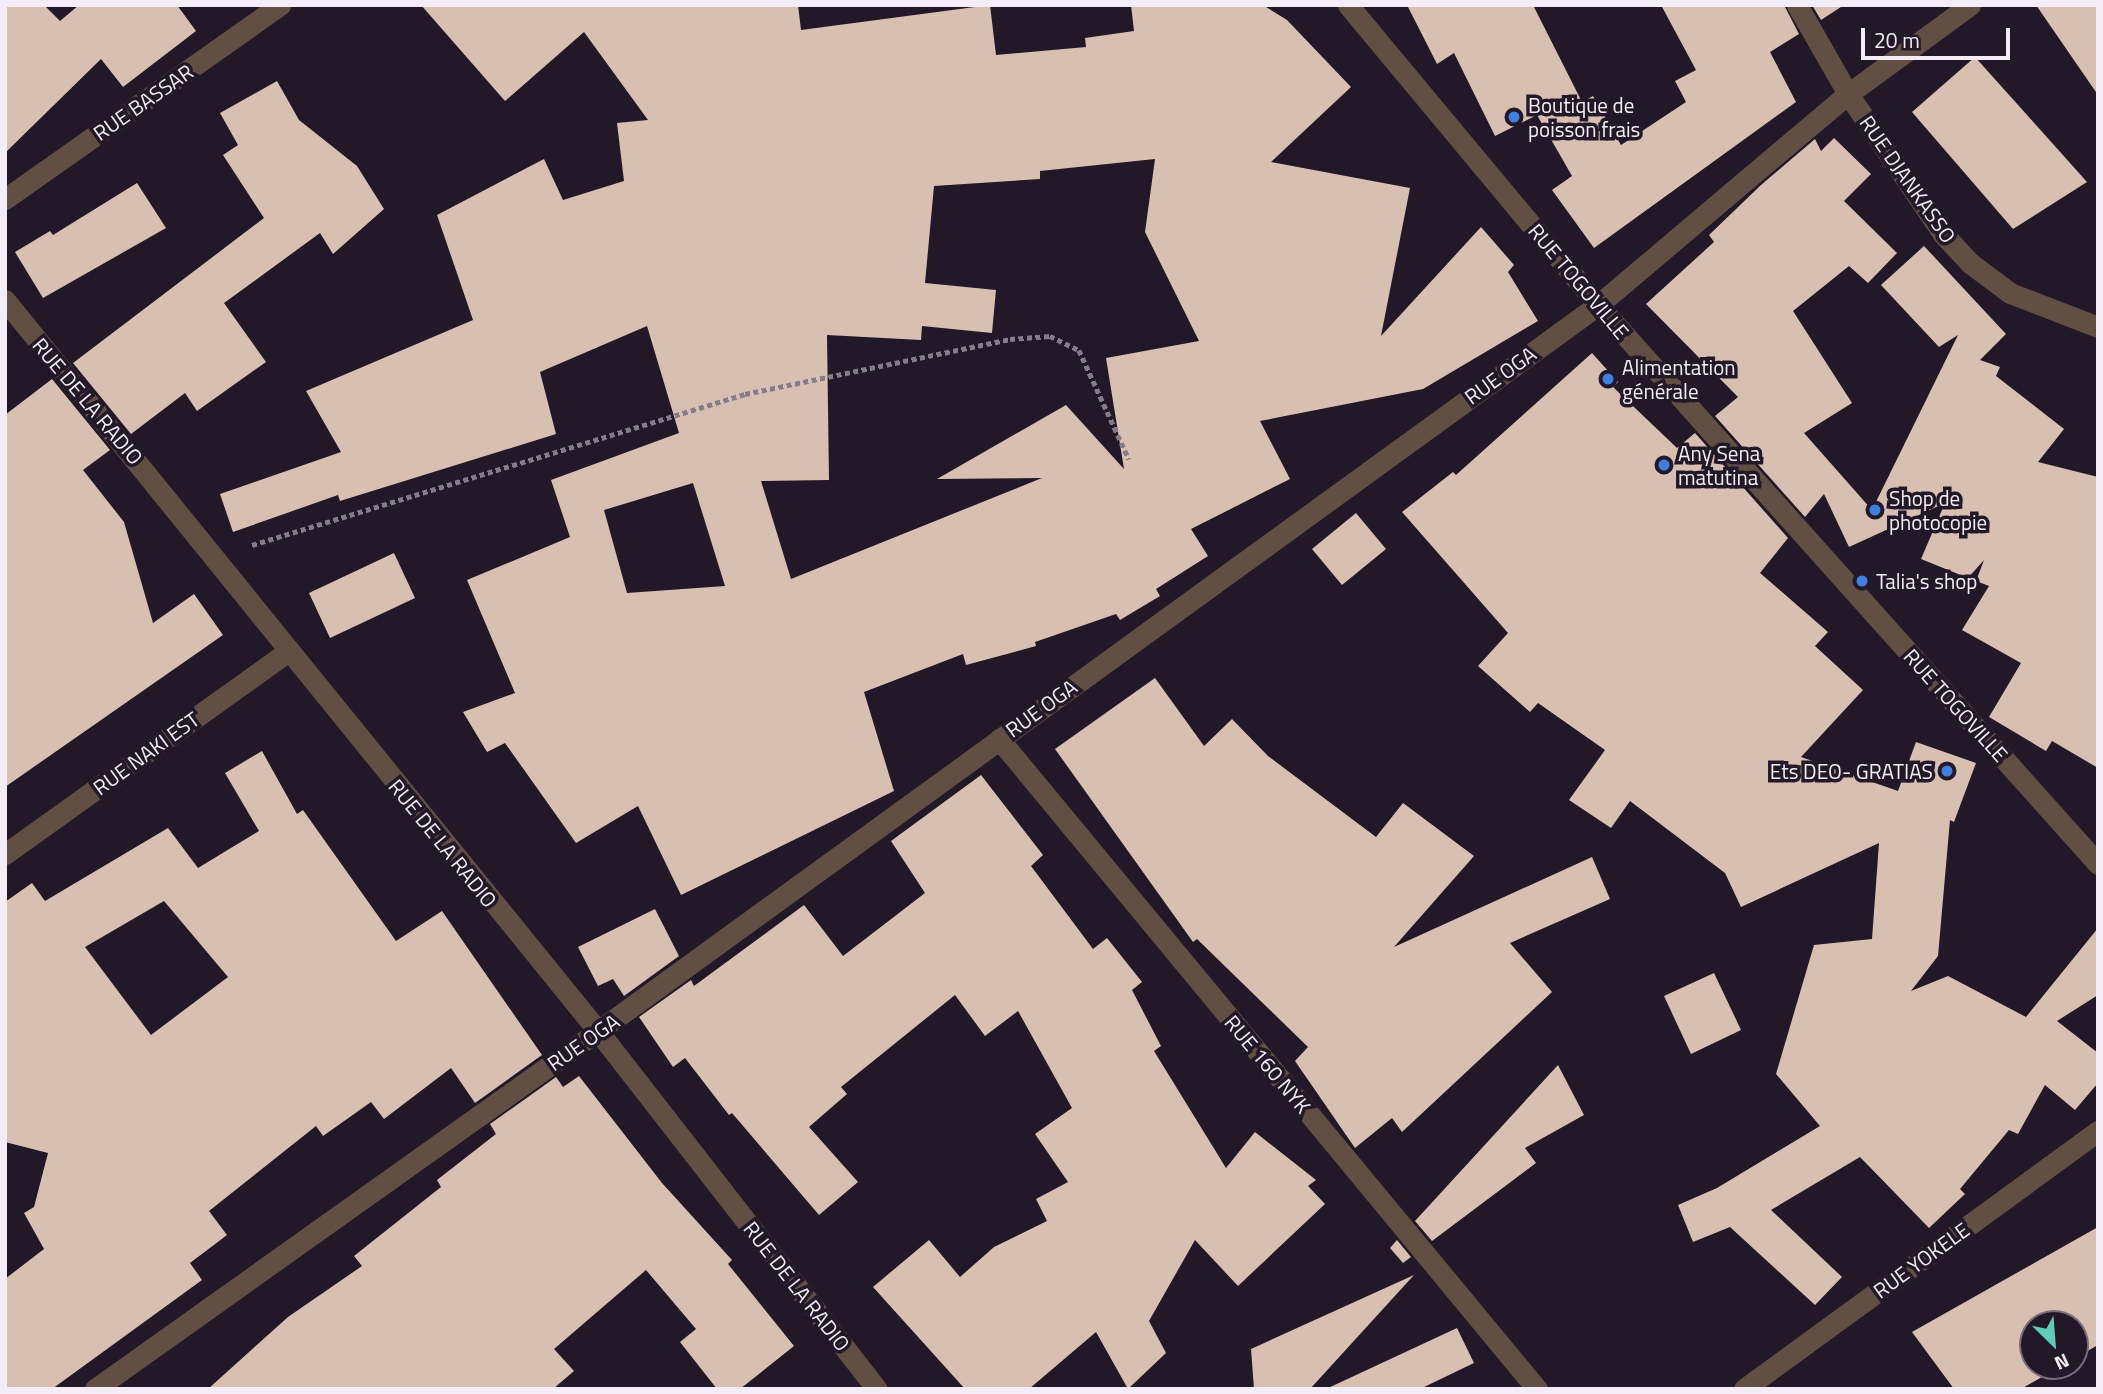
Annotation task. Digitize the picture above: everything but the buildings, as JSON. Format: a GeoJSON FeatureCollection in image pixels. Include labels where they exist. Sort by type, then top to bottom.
{"type":"FeatureCollection","features":[{"type":"Feature","properties":{"kind":"street","name":"RUE BASSAR"},"geometry":{"type":"LineString","coordinates":[[5,199],[280,5]]}},
{"type":"Feature","properties":{"kind":"street","name":"RUE TOGOVILLE"},"geometry":{"type":"LineString","coordinates":[[1348,5],[1598,304],[2098,864]]}},
{"type":"Feature","properties":{"kind":"street","name":"RUE DJANKASSO"},"geometry":{"type":"LineString","coordinates":[[1797,5],[1848,94],[1943,234],[1970,263],[2010,293],[2098,327]]}},
{"type":"Feature","properties":{"kind":"street","name":"RUE OGA"},"geometry":{"type":"LineString","coordinates":[[95,1389],[598,1031],[1598,304],[1848,94],[1970,5]]}},
{"type":"Feature","properties":{"kind":"street","name":"RUE DE LA RADIO"},"geometry":{"type":"LineString","coordinates":[[5,300],[216,556],[287,652],[598,1031],[877,1389]]}},
{"type":"Feature","properties":{"kind":"street","name":"RUE NAKI EST"},"geometry":{"type":"LineString","coordinates":[[5,854],[287,652]]}},
{"type":"Feature","properties":{"kind":"street","name":"RUE 160 NYK"},"geometry":{"type":"LineString","coordinates":[[999,739],[1537,1389]]}},
{"type":"Feature","properties":{"kind":"street","name":"RUE YOKELE"},"geometry":{"type":"LineString","coordinates":[[1744,1389],[2098,1131]]}},
{"type":"Feature","properties":{"kind":"path"},"geometry":{"type":"LineString","coordinates":[[216,556],[745,394],[1010,339],[1050,336],[1079,350],[1129,459]]}},
{"type":"Feature","properties":{"kind":"place","name":"Boutique de poisson frais"},"geometry":{"type":"Point","coordinates":[1514,117]}},
{"type":"Feature","properties":{"kind":"place","name":"Alimentation générale"},"geometry":{"type":"Point","coordinates":[1608,379]}},
{"type":"Feature","properties":{"kind":"place","name":"Any Sena matutina"},"geometry":{"type":"Point","coordinates":[1664,465]}},
{"type":"Feature","properties":{"kind":"place","name":"Shop de photocopie"},"geometry":{"type":"Point","coordinates":[1875,510]}},
{"type":"Feature","properties":{"kind":"place","name":"Talia's shop"},"geometry":{"type":"Point","coordinates":[1862,581]}},
{"type":"Feature","properties":{"kind":"place","name":"Ets DEO- GRATIAS"},"geometry":{"type":"Point","coordinates":[1947,771]}}]}
